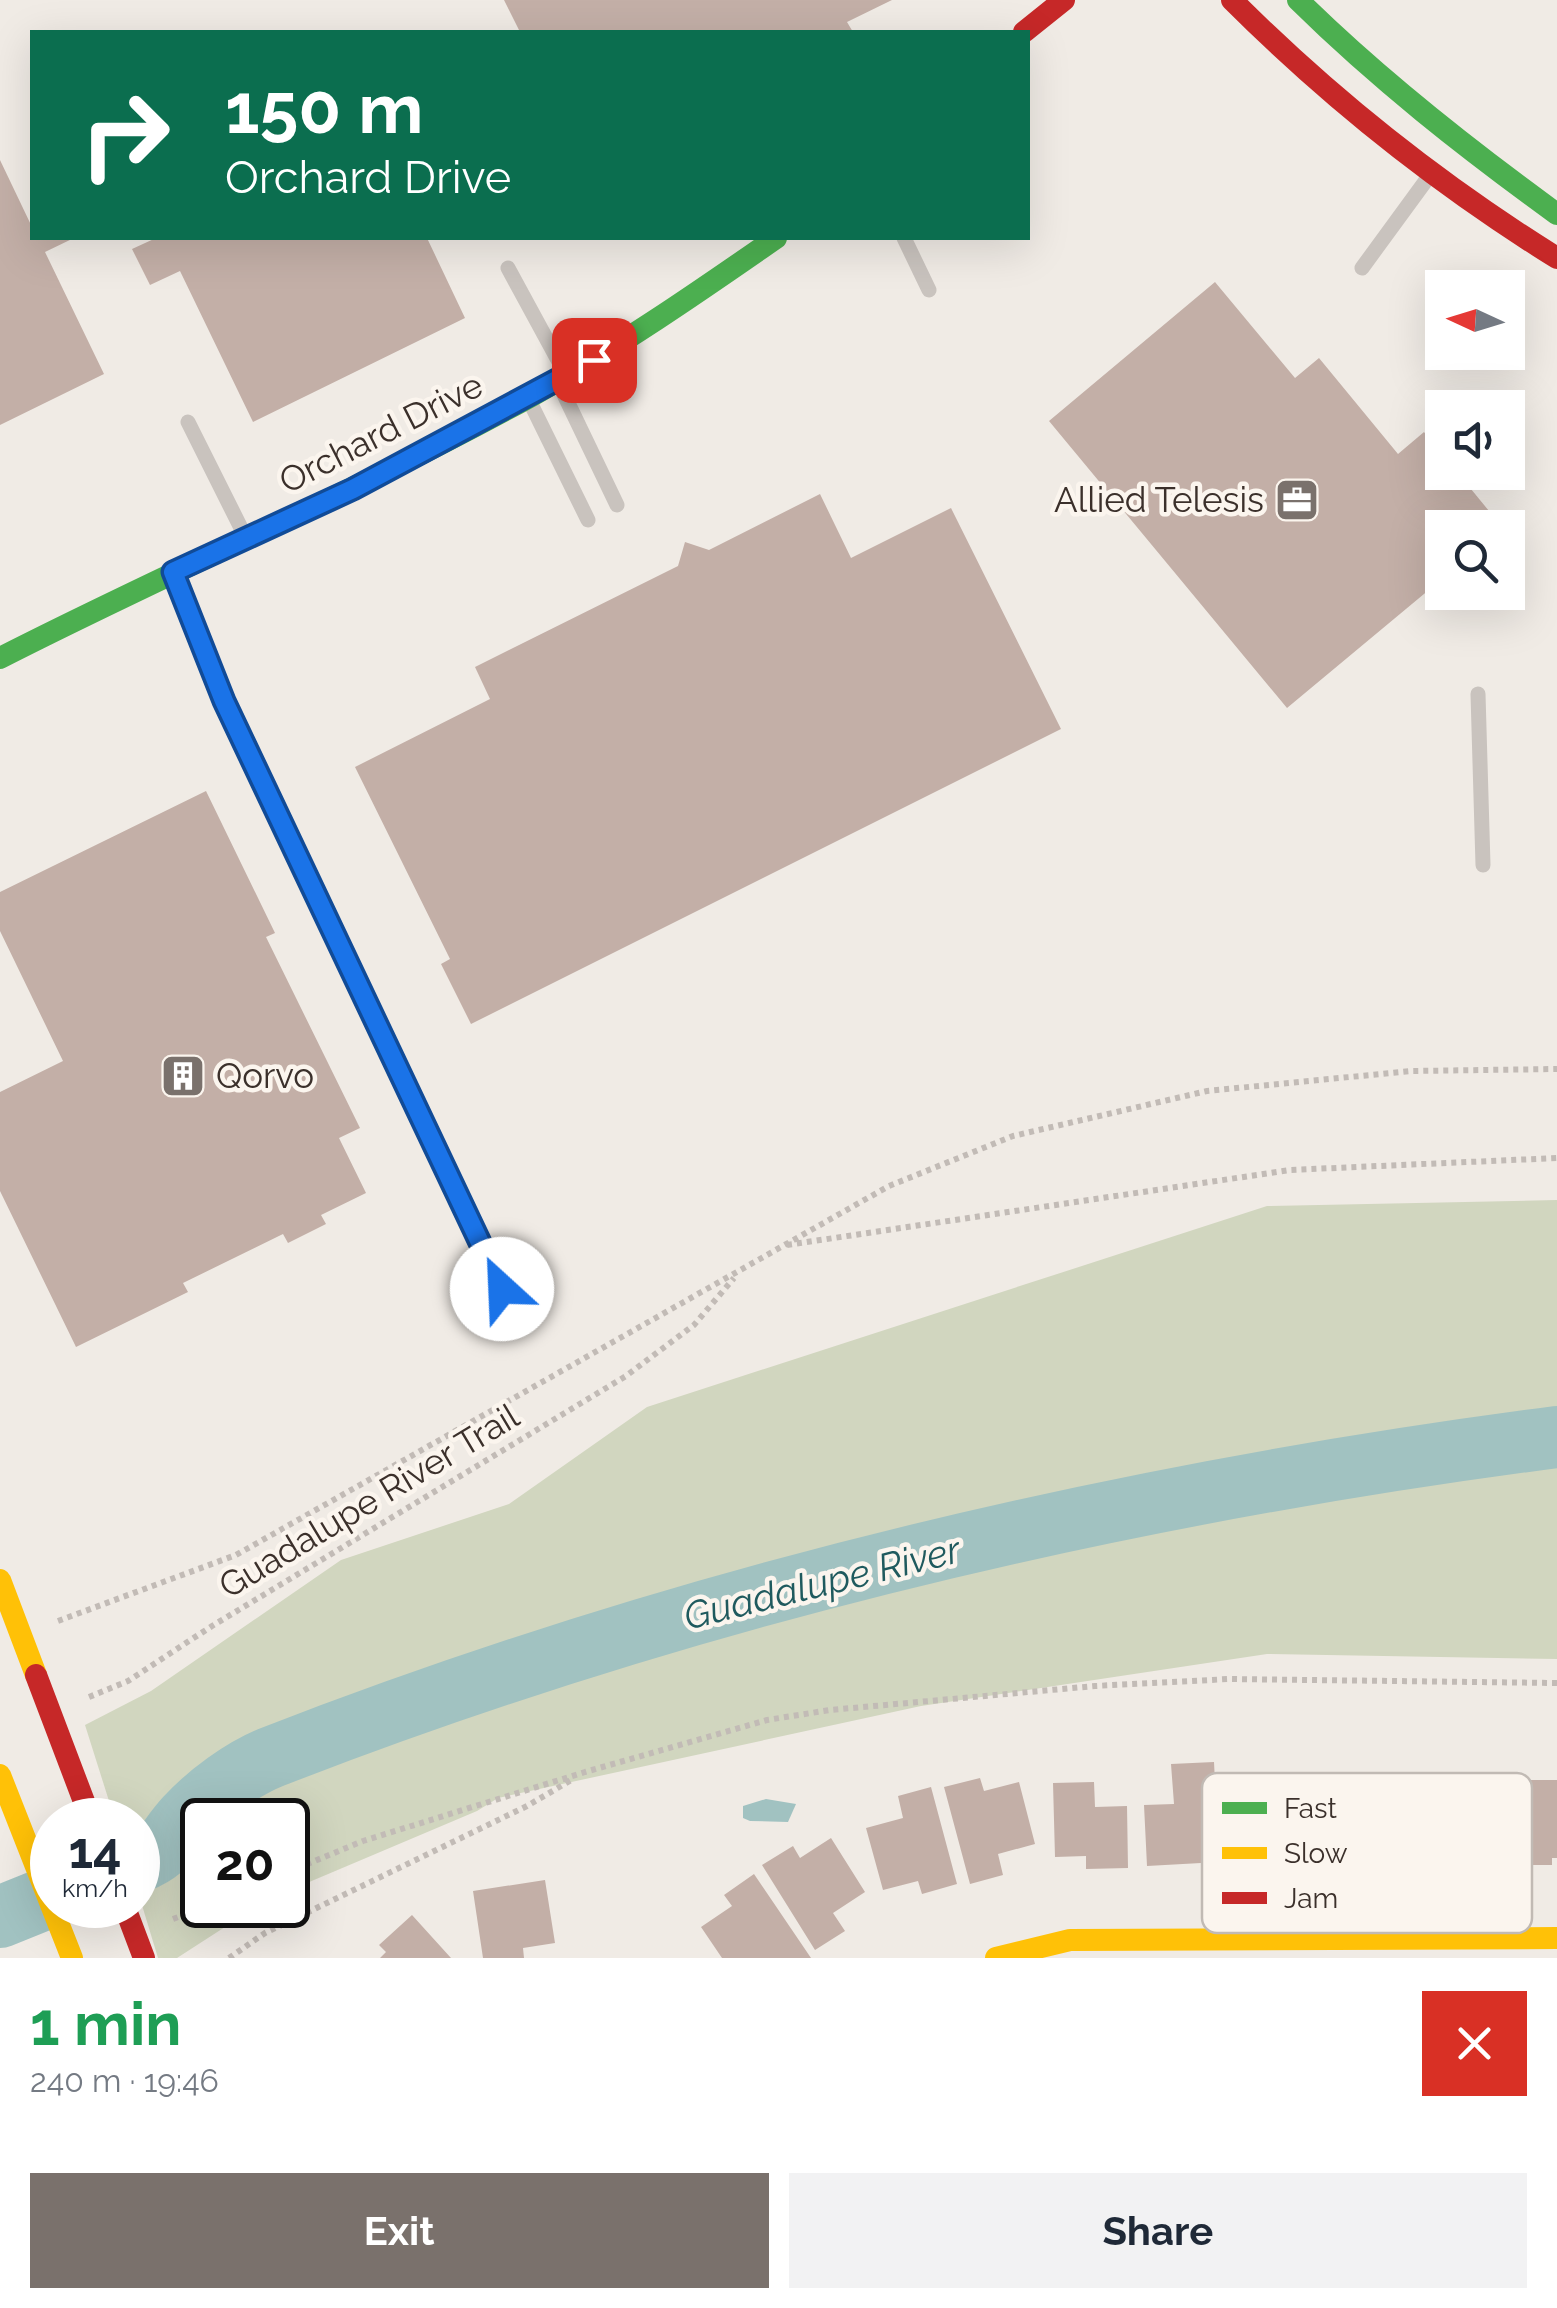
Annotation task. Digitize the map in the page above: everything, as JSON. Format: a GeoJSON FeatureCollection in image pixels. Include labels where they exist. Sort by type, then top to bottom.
{"type":"FeatureCollection","features":[{"type":"Feature","properties":{"kind":"main road"},"geometry":{"type":"LineString","coordinates":[[1029,23],[1064,0]]}},
{"type":"Feature","properties":{"kind":"main road"},"geometry":{"type":"LineString","coordinates":[[1232,0],[1264,33],[1430,176],[1557,258]]}},
{"type":"Feature","properties":{"kind":"main road"},"geometry":{"type":"LineString","coordinates":[[1298,0],[1338,41],[1454,139],[1557,214]]}},
{"type":"Feature","properties":{"kind":"main road"},"geometry":{"type":"LineString","coordinates":[[1430,176],[1454,139]]}},
{"type":"Feature","properties":{"kind":"main road","name":"Orchard Drive"},"geometry":{"type":"LineString","coordinates":[[0,658],[353,489],[528,398],[648,328],[772,240]]}},
{"type":"Feature","properties":{"kind":"main road"},"geometry":{"type":"LineString","coordinates":[[0,1580],[84,1798]]}},
{"type":"Feature","properties":{"kind":"main road"},"geometry":{"type":"LineString","coordinates":[[0,1775],[72,1958]]}},
{"type":"Feature","properties":{"kind":"main road"},"geometry":{"type":"LineString","coordinates":[[133,1928],[144,1958]]}},
{"type":"Feature","properties":{"kind":"main road"},"geometry":{"type":"LineString","coordinates":[[996,1958],[1070,1940],[1557,1938]]}},
{"type":"Feature","properties":{"kind":"lane"},"geometry":{"type":"LineString","coordinates":[[1362,268],[1430,176]]}},
{"type":"Feature","properties":{"kind":"lane"},"geometry":{"type":"LineString","coordinates":[[905,240],[929,290]]}},
{"type":"Feature","properties":{"kind":"lane"},"geometry":{"type":"LineString","coordinates":[[508,268],[562,379],[616,505]]}},
{"type":"Feature","properties":{"kind":"lane"},"geometry":{"type":"LineString","coordinates":[[528,398],[588,520]]}},
{"type":"Feature","properties":{"kind":"lane"},"geometry":{"type":"LineString","coordinates":[[188,422],[246,539]]}},
{"type":"Feature","properties":{"kind":"lane"},"geometry":{"type":"LineString","coordinates":[[173,572],[224,701],[502,1289]]}},
{"type":"Feature","properties":{"kind":"lane"},"geometry":{"type":"LineString","coordinates":[[1478,694],[1483,865]]}},
{"type":"Feature","properties":{"kind":"path","name":"Guadalupe River Trail"},"geometry":{"type":"LineString","coordinates":[[21,1635],[236,1555],[889,1186],[1012,1136],[1207,1091],[1411,1071],[1557,1069]]}},
{"type":"Feature","properties":{"kind":"path"},"geometry":{"type":"LineString","coordinates":[[780,1246],[1290,1170],[1557,1158]]}},
{"type":"Feature","properties":{"kind":"path","name":"Guadalupe River Trail"},"geometry":{"type":"LineString","coordinates":[[73,1703],[128,1681],[228,1616],[626,1376],[694,1326],[738,1273]]}},
{"type":"Feature","properties":{"kind":"path"},"geometry":{"type":"LineString","coordinates":[[310,1863],[363,1841],[585,1772],[767,1720],[830,1710],[1095,1686],[1229,1679],[1557,1683]]}},
{"type":"Feature","properties":{"kind":"path"},"geometry":{"type":"LineString","coordinates":[[229,1958],[265,1933],[527,1806],[585,1772]]}},
{"type":"Feature","properties":{"kind":"green space"},"geometry":{"type":"Polygon","coordinates":[[[1557,1200],[1557,1659],[1267,1654],[921,1706],[498,1798],[477,1811],[310,1882],[310,1798],[180,1798],[180,1928],[223,1928],[177,1958],[158,1958],[149,1928],[160,1928],[160,1798],[108,1798],[85,1725],[151,1691],[341,1560],[509,1504],[647,1407],[1267,1206],[1557,1200]]]}},
{"type":"Feature","properties":{"kind":"water"},"geometry":{"type":"Polygon","coordinates":[[[766,1799],[796,1804],[788,1822],[743,1818],[743,1806],[766,1799]]]}},
{"type":"Feature","properties":{"kind":"building"},"geometry":{"type":"Polygon","coordinates":[[[504,0],[892,0],[847,22],[852,30],[519,30],[504,0]]]}},
{"type":"Feature","properties":{"kind":"building"},"geometry":{"type":"Polygon","coordinates":[[[0,160],[30,223],[30,240],[70,240],[45,252],[104,374],[0,425],[0,160]]]}},
{"type":"Feature","properties":{"kind":"building"},"geometry":{"type":"Polygon","coordinates":[[[152,240],[428,240],[465,318],[253,422],[180,271],[150,285],[132,249],[152,240]]]}},
{"type":"Feature","properties":{"kind":"building","name":"Allied Telesis"},"geometry":{"type":"Polygon","coordinates":[[[1215,282],[1295,378],[1319,358],[1398,454],[1424,432],[1425,490],[1472,490],[1488,510],[1425,510],[1425,593],[1287,708],[1049,421],[1215,282]]]}},
{"type":"Feature","properties":{"kind":"building"},"geometry":{"type":"Polygon","coordinates":[[[820,494],[851,558],[951,508],[1061,729],[471,1024],[441,964],[450,959],[355,767],[490,699],[475,667],[678,566],[685,542],[709,550],[820,494]]]}},
{"type":"Feature","properties":{"kind":"building","name":"Qorvo"},"geometry":{"type":"Polygon","coordinates":[[[206,791],[275,933],[266,937],[360,1128],[339,1138],[366,1193],[321,1215],[326,1224],[288,1243],[283,1234],[183,1283],[188,1292],[76,1347],[0,1191],[0,1092],[63,1061],[0,931],[0,892],[206,791]]]}},
{"type":"Feature","properties":{"kind":"building"},"geometry":{"type":"Polygon","coordinates":[[[1214,1762],[1215,1773],[1202,1773],[1202,1863],[1147,1866],[1144,1805],[1174,1804],[1171,1764],[1214,1762]]]}},
{"type":"Feature","properties":{"kind":"building"},"geometry":{"type":"Polygon","coordinates":[[[980,1778],[984,1791],[1019,1782],[1035,1844],[998,1854],[1003,1875],[970,1884],[944,1787],[980,1778]]]}},
{"type":"Feature","properties":{"kind":"building"},"geometry":{"type":"Polygon","coordinates":[[[1532,1780],[1557,1780],[1557,1858],[1552,1858],[1552,1865],[1532,1865],[1532,1780]]]}},
{"type":"Feature","properties":{"kind":"building"},"geometry":{"type":"Polygon","coordinates":[[[1094,1782],[1095,1807],[1127,1806],[1128,1868],[1086,1869],[1086,1856],[1055,1857],[1053,1783],[1094,1782]]]}},
{"type":"Feature","properties":{"kind":"building"},"geometry":{"type":"Polygon","coordinates":[[[931,1787],[957,1884],[922,1894],[918,1881],[883,1890],[866,1828],[903,1818],[898,1796],[931,1787]]]}},
{"type":"Feature","properties":{"kind":"building"},"geometry":{"type":"Polygon","coordinates":[[[831,1838],[865,1892],[833,1913],[845,1931],[815,1950],[762,1865],[793,1846],[800,1858],[831,1838]]]}},
{"type":"Feature","properties":{"kind":"building"},"geometry":{"type":"Polygon","coordinates":[[[754,1874],[811,1958],[722,1958],[701,1927],[732,1906],[724,1895],[754,1874]]]}},
{"type":"Feature","properties":{"kind":"building"},"geometry":{"type":"Polygon","coordinates":[[[545,1880],[555,1943],[523,1948],[524,1958],[483,1958],[473,1891],[545,1880]]]}},
{"type":"Feature","properties":{"kind":"building"},"geometry":{"type":"Polygon","coordinates":[[[412,1915],[451,1958],[380,1958],[386,1952],[379,1945],[412,1915]]]}},
{"type":"Feature","properties":{"kind":"waterway","name":"Guadalupe River"},"geometry":{"type":"LineString","coordinates":[[160,1849],[215,1791],[272,1757],[428,1699],[744,1600],[905,1558],[1229,1488],[1557,1437]]}},
{"type":"Feature","properties":{"kind":"waterway","name":"Guadalupe River"},"geometry":{"type":"LineString","coordinates":[[0,1917],[30,1905]]}},
{"type":"Feature","properties":{"kind":"traffic: fast"},"geometry":{"type":"LineString","coordinates":[[1298,0],[1423,112],[1557,214]]}},
{"type":"Feature","properties":{"kind":"traffic: fast"},"geometry":{"type":"LineString","coordinates":[[0,658],[401,464],[533,395],[626,339],[773,240]]}},
{"type":"Feature","properties":{"kind":"traffic: slow"},"geometry":{"type":"LineString","coordinates":[[0,1580],[36,1675]]}},
{"type":"Feature","properties":{"kind":"traffic: slow"},"geometry":{"type":"LineString","coordinates":[[0,1775],[72,1958]]}},
{"type":"Feature","properties":{"kind":"traffic: slow"},"geometry":{"type":"LineString","coordinates":[[996,1958],[1070,1940],[1557,1938]]}},
{"type":"Feature","properties":{"kind":"traffic: jam"},"geometry":{"type":"LineString","coordinates":[[1026,30],[1064,0]]}},
{"type":"Feature","properties":{"kind":"traffic: jam"},"geometry":{"type":"LineString","coordinates":[[1232,0],[1308,72],[1387,138],[1557,258]]}},
{"type":"Feature","properties":{"kind":"traffic: jam"},"geometry":{"type":"LineString","coordinates":[[36,1675],[83,1798]]}},
{"type":"Feature","properties":{"kind":"traffic: jam"},"geometry":{"type":"LineString","coordinates":[[133,1928],[144,1958]]}},
{"type":"Feature","properties":{"kind":"place","name":"Allied Telesis"},"geometry":{"type":"Point","coordinates":[1297,500]}},
{"type":"Feature","properties":{"kind":"place","name":"Qorvo"},"geometry":{"type":"Point","coordinates":[183,1076]}},
{"type":"Feature","properties":{"kind":"route"},"geometry":{"type":"LineString","coordinates":[[502,1289],[224,701],[173,572],[353,489],[594,360]]}}]}
